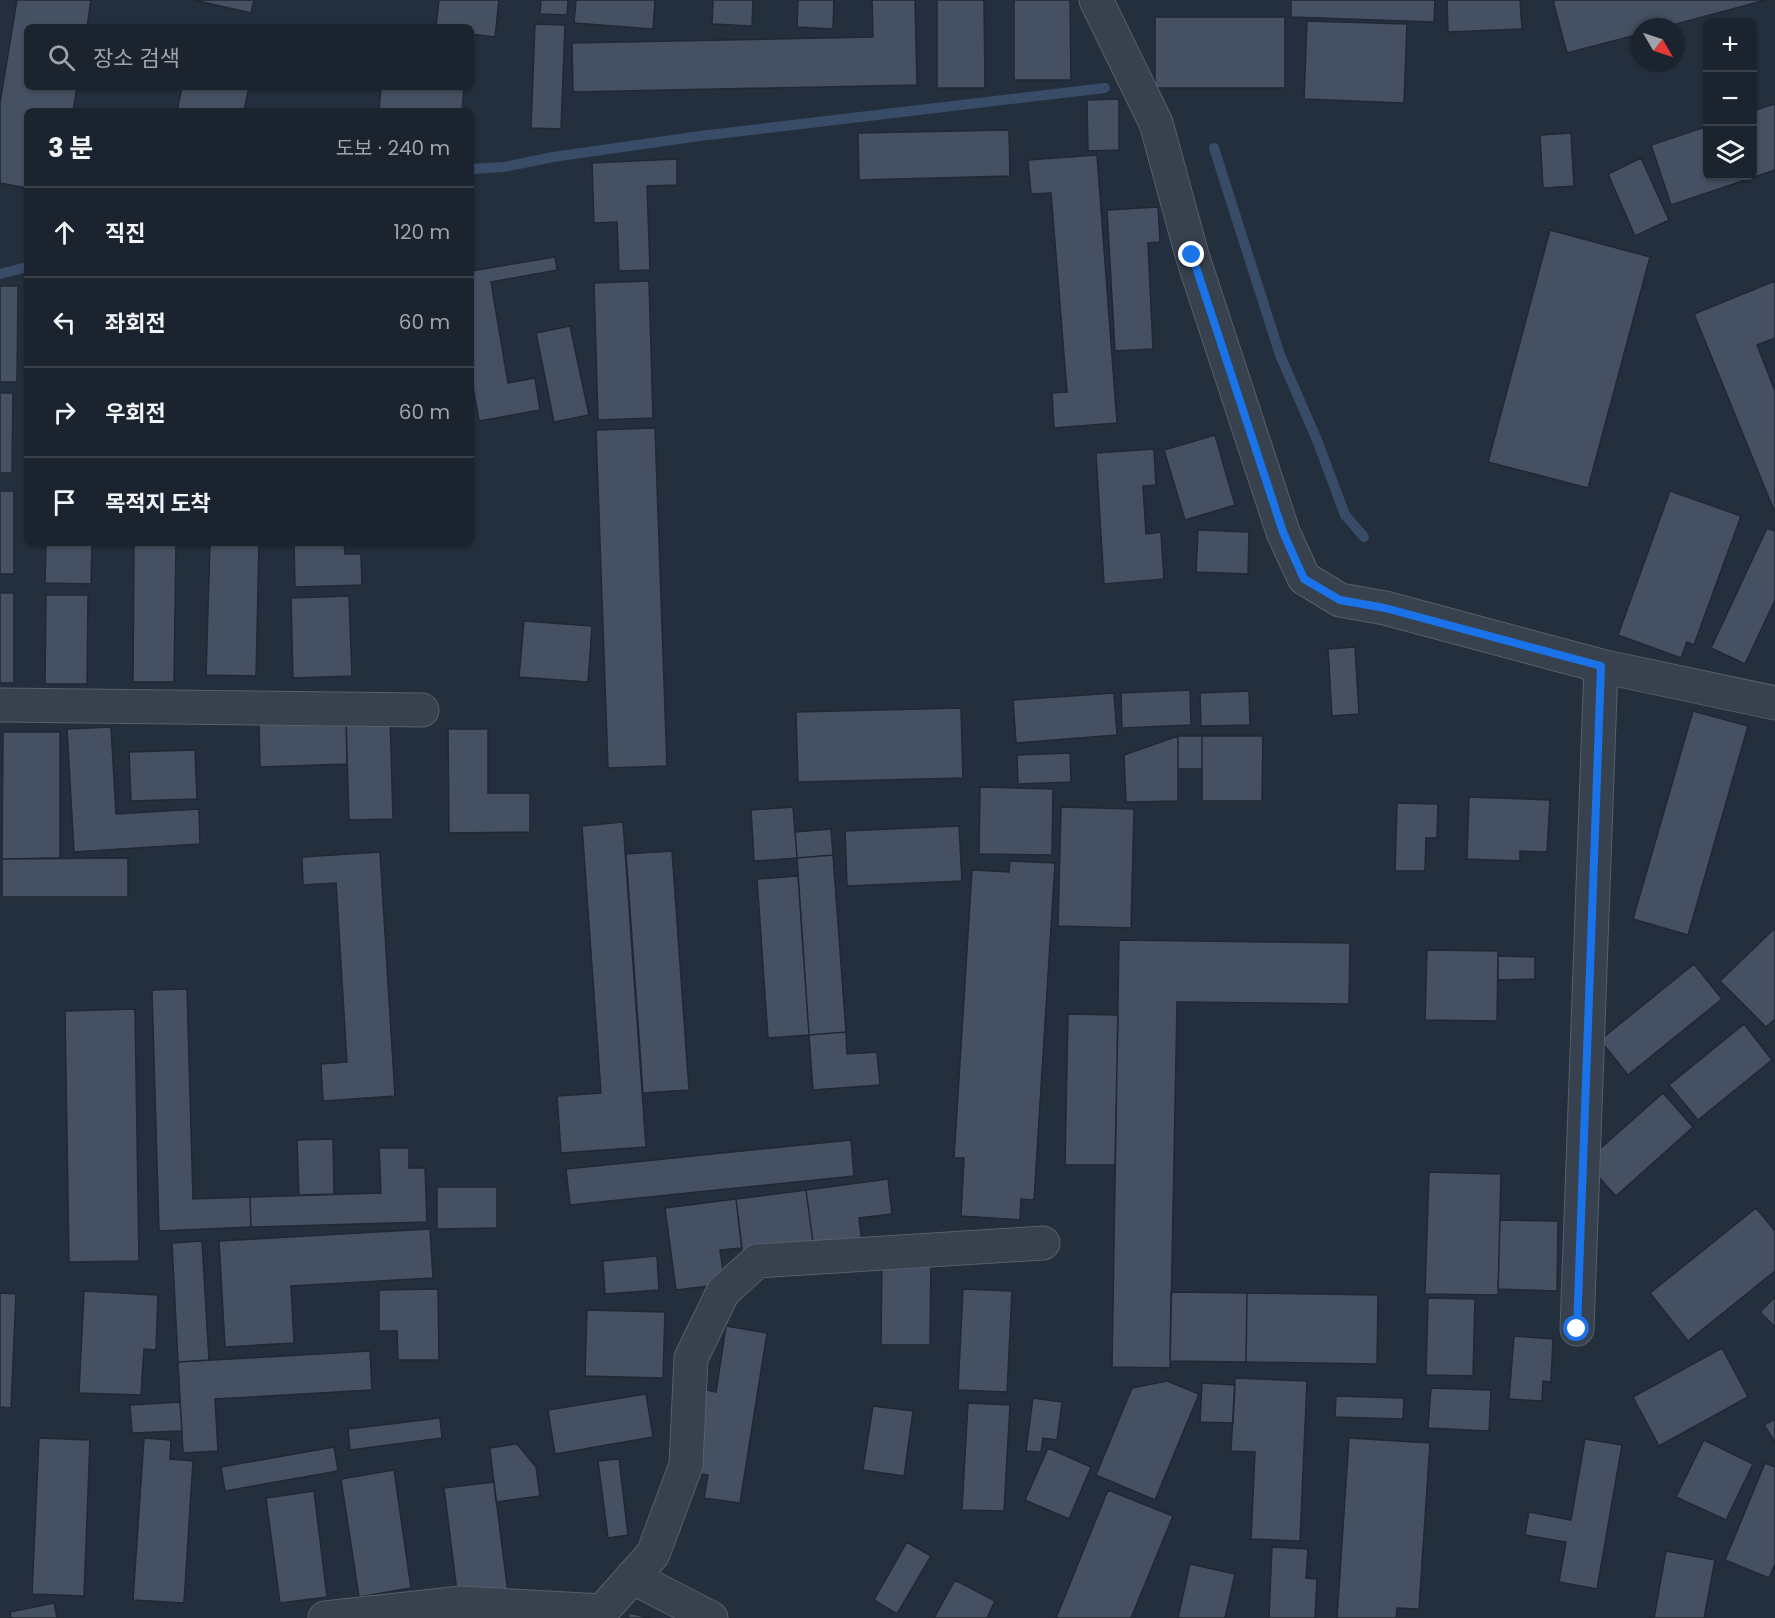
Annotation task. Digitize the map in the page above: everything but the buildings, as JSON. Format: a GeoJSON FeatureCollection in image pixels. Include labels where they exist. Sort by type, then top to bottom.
{"type":"FeatureCollection","features":[{"type":"Feature","properties":{"kind":"street"},"geometry":{"type":"LineString","coordinates":[[1096,0],[1156,123],[1192,255],[1283,532],[1304,579],[1340,600],[1385,608],[1601,666],[1770,695]]}},
{"type":"Feature","properties":{"kind":"street"},"geometry":{"type":"LineString","coordinates":[[1577,1329],[1601,666]]}},
{"type":"Feature","properties":{"kind":"street"},"geometry":{"type":"LineString","coordinates":[[0,705],[422,710]]}},
{"type":"Feature","properties":{"kind":"street"},"geometry":{"type":"LineString","coordinates":[[325,1618],[461,1603],[599,1615],[653,1554],[686,1465],[691,1358],[723,1292],[758,1261],[1043,1242]]}},
{"type":"Feature","properties":{"kind":"street"},"geometry":{"type":"LineString","coordinates":[[632,1577],[711,1618]]}},
{"type":"Feature","properties":{"kind":"waterway"},"geometry":{"type":"LineString","coordinates":[[474,169],[504,167],[553,157],[700,136],[1105,88]]}},
{"type":"Feature","properties":{"kind":"waterway"},"geometry":{"type":"LineString","coordinates":[[1214,148],[1280,355],[1317,440],[1345,515],[1364,537]]}},
{"type":"Feature","properties":{"kind":"waterway"},"geometry":{"type":"LineString","coordinates":[[0,274],[24,268]]}},
{"type":"Feature","properties":{"kind":"route"},"geometry":{"type":"LineString","coordinates":[[1192,255],[1283,532],[1304,579],[1340,600],[1385,608],[1601,666],[1577,1329]]}}]}
